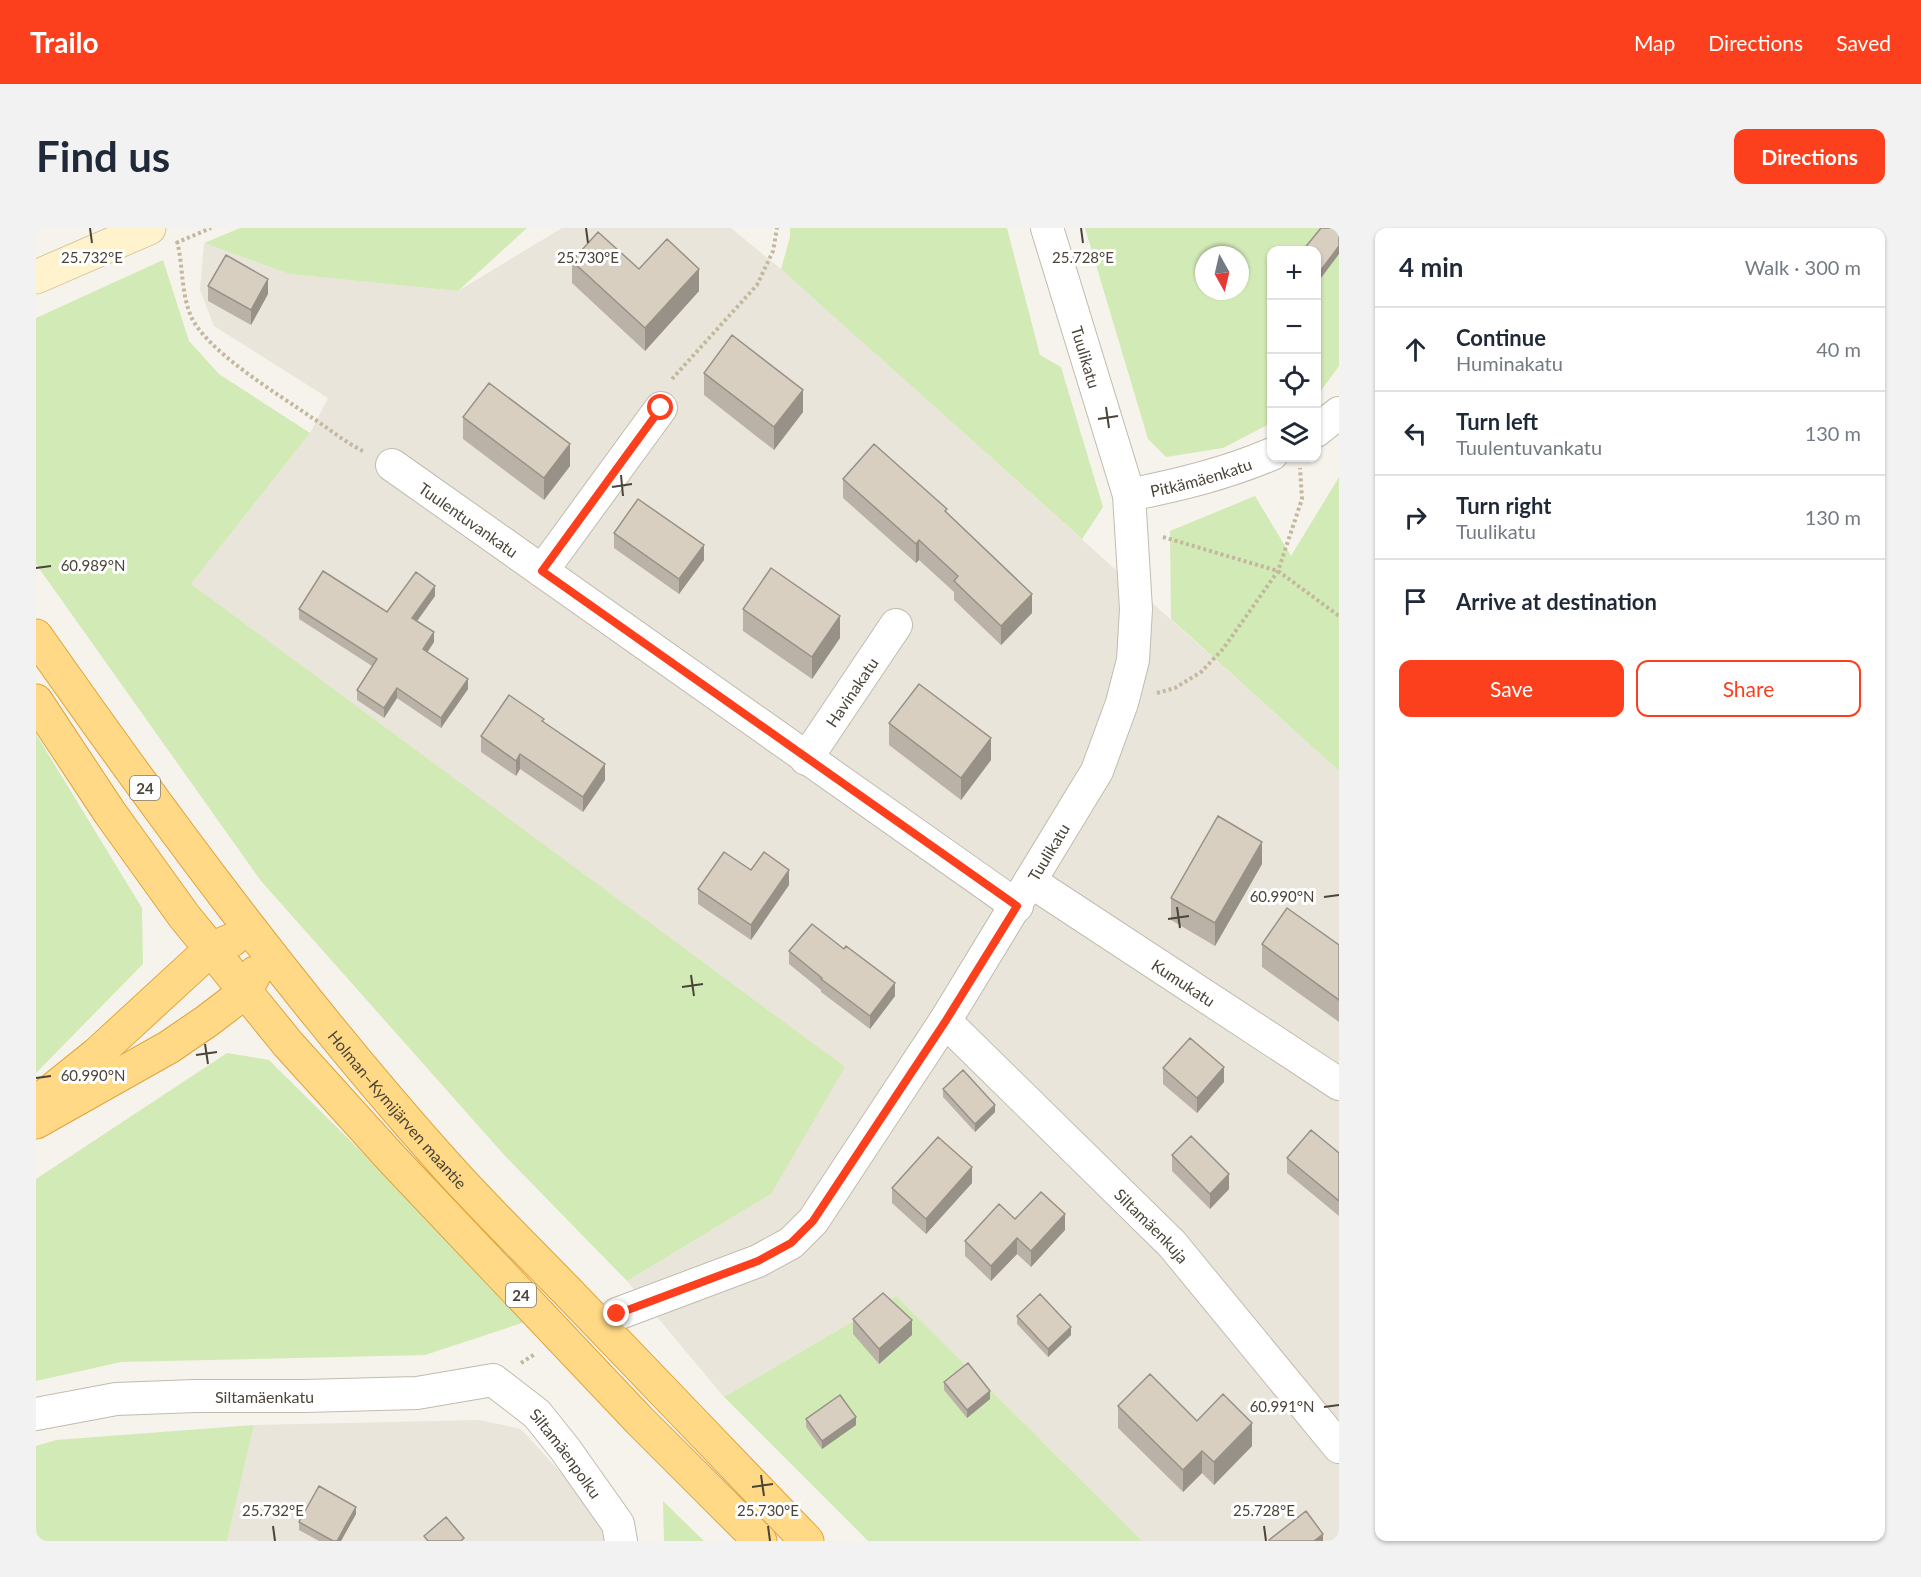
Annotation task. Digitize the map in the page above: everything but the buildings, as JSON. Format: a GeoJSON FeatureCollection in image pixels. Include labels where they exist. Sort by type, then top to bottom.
{"type":"FeatureCollection","features":[{"type":"Feature","properties":{"kind":"highway","name":"Holman–Kymijärven maantie"},"geometry":{"type":"LineString","coordinates":[[36,636],[114,747],[326,1026],[444,1162],[655,1385],[807,1541]]}},
{"type":"Feature","properties":{"kind":"highway","name":"24"},"geometry":{"type":"LineString","coordinates":[[36,701],[110,813],[184,916],[288,1044],[393,1160],[639,1420],[760,1541]]}},
{"type":"Feature","properties":{"kind":"highway"},"geometry":{"type":"LineString","coordinates":[[36,1103],[97,1054],[211,949],[239,938],[257,938],[258,960],[254,976],[246,992],[169,1047],[36,1122]]}},
{"type":"Feature","properties":{"kind":"main road"},"geometry":{"type":"LineString","coordinates":[[36,277],[163,231]]}},
{"type":"Feature","properties":{"kind":"street","name":"Tuulikatu"},"geometry":{"type":"LineString","coordinates":[[617,1314],[758,1261],[791,1243],[813,1221],[945,1022],[1097,771],[1122,703],[1133,660],[1136,609],[1128,495],[1047,228]]}},
{"type":"Feature","properties":{"kind":"street"},"geometry":{"type":"LineString","coordinates":[[542,571],[661,408]]}},
{"type":"Feature","properties":{"kind":"street"},"geometry":{"type":"LineString","coordinates":[[1321,427],[1339,413]]}},
{"type":"Feature","properties":{"kind":"street","name":"Pitkämäenkatu"},"geometry":{"type":"LineString","coordinates":[[1128,495],[1189,482],[1243,466],[1267,456]]}},
{"type":"Feature","properties":{"kind":"street","name":"Tuulentuvankatu"},"geometry":{"type":"LineString","coordinates":[[392,465],[806,759],[1023,893]]}},
{"type":"Feature","properties":{"kind":"street","name":"Havinakatu"},"geometry":{"type":"LineString","coordinates":[[806,759],[896,626]]}},
{"type":"Feature","properties":{"kind":"street","name":"Kumukatu"},"geometry":{"type":"LineString","coordinates":[[1023,893],[1339,1084]]}},
{"type":"Feature","properties":{"kind":"street","name":"Siltamäenkuja"},"geometry":{"type":"LineString","coordinates":[[945,1022],[1172,1244],[1339,1447]]}},
{"type":"Feature","properties":{"kind":"street","name":"Siltamäenkatu"},"geometry":{"type":"LineString","coordinates":[[36,1414],[116,1399],[417,1393],[493,1380]]}},
{"type":"Feature","properties":{"kind":"street","name":"Siltamäenpolku"},"geometry":{"type":"LineString","coordinates":[[493,1380],[537,1414],[565,1449],[618,1524],[621,1541]]}},
{"type":"Feature","properties":{"kind":"path"},"geometry":{"type":"LineString","coordinates":[[661,408],[670,381],[757,285],[773,251],[777,228]]}},
{"type":"Feature","properties":{"kind":"path"},"geometry":{"type":"LineString","coordinates":[[163,231],[181,258],[184,291],[190,315],[206,337],[242,370],[358,449],[392,465]]}},
{"type":"Feature","properties":{"kind":"path"},"geometry":{"type":"LineString","coordinates":[[1122,703],[1175,688],[1201,672],[1223,649],[1278,571],[1302,499],[1300,467]]}},
{"type":"Feature","properties":{"kind":"path"},"geometry":{"type":"LineString","coordinates":[[1130,527],[1278,571],[1339,616]]}},
{"type":"Feature","properties":{"kind":"shaded area"},"geometry":{"type":"Polygon","coordinates":[[[562,228],[731,228],[793,279],[1339,771],[1339,1541],[1142,1541],[896,1296],[724,1397],[627,1281],[771,1194],[191,584],[310,433],[328,398],[214,326],[200,290],[204,243],[289,274],[458,291],[562,228]]]}},
{"type":"Feature","properties":{"kind":"shaded area"},"geometry":{"type":"Polygon","coordinates":[[[480,1420],[521,1429],[623,1541],[227,1541],[254,1425],[480,1420]]]}},
{"type":"Feature","properties":{"kind":"green space"},"geometry":{"type":"Polygon","coordinates":[[[240,228],[527,228],[458,291],[289,274],[204,243],[240,228]]]}},
{"type":"Feature","properties":{"kind":"green space"},"geometry":{"type":"Polygon","coordinates":[[[790,228],[1007,228],[1040,355],[1061,367],[1103,507],[1082,539],[781,269],[790,237],[790,228]]]}},
{"type":"Feature","properties":{"kind":"green space"},"geometry":{"type":"Polygon","coordinates":[[[1085,228],[1339,228],[1339,366],[1321,391],[1321,246],[1267,246],[1267,425],[1223,448],[1166,457],[1148,439],[1085,228]]]}},
{"type":"Feature","properties":{"kind":"green space"},"geometry":{"type":"Polygon","coordinates":[[[163,260],[189,341],[219,374],[310,433],[191,584],[845,1067],[771,1194],[627,1281],[506,1157],[261,881],[36,564],[36,318],[163,260]]]}},
{"type":"Feature","properties":{"kind":"green space"},"geometry":{"type":"Polygon","coordinates":[[[1339,477],[1339,771],[1171,619],[1170,531],[1255,496],[1291,556],[1339,477]]]}},
{"type":"Feature","properties":{"kind":"green space"},"geometry":{"type":"Polygon","coordinates":[[[36,734],[142,908],[143,964],[36,1073],[36,734]]]}},
{"type":"Feature","properties":{"kind":"green space"},"geometry":{"type":"Polygon","coordinates":[[[227,1053],[269,1060],[531,1320],[425,1355],[121,1362],[36,1381],[36,1179],[227,1053]]]}},
{"type":"Feature","properties":{"kind":"green space"},"geometry":{"type":"Polygon","coordinates":[[[896,1296],[1142,1541],[868,1541],[724,1397],[896,1296]]]}},
{"type":"Feature","properties":{"kind":"green space"},"geometry":{"type":"Polygon","coordinates":[[[254,1425],[227,1541],[36,1541],[36,1446],[56,1440],[254,1425]]]}},
{"type":"Feature","properties":{"kind":"green space"},"geometry":{"type":"Polygon","coordinates":[[[663,1501],[704,1541],[664,1541],[663,1501]]]}},
{"type":"Feature","properties":{"kind":"route"},"geometry":{"type":"LineString","coordinates":[[617,1314],[758,1261],[791,1243],[813,1221],[945,1022],[1017,906],[542,571],[661,408]]}}]}
